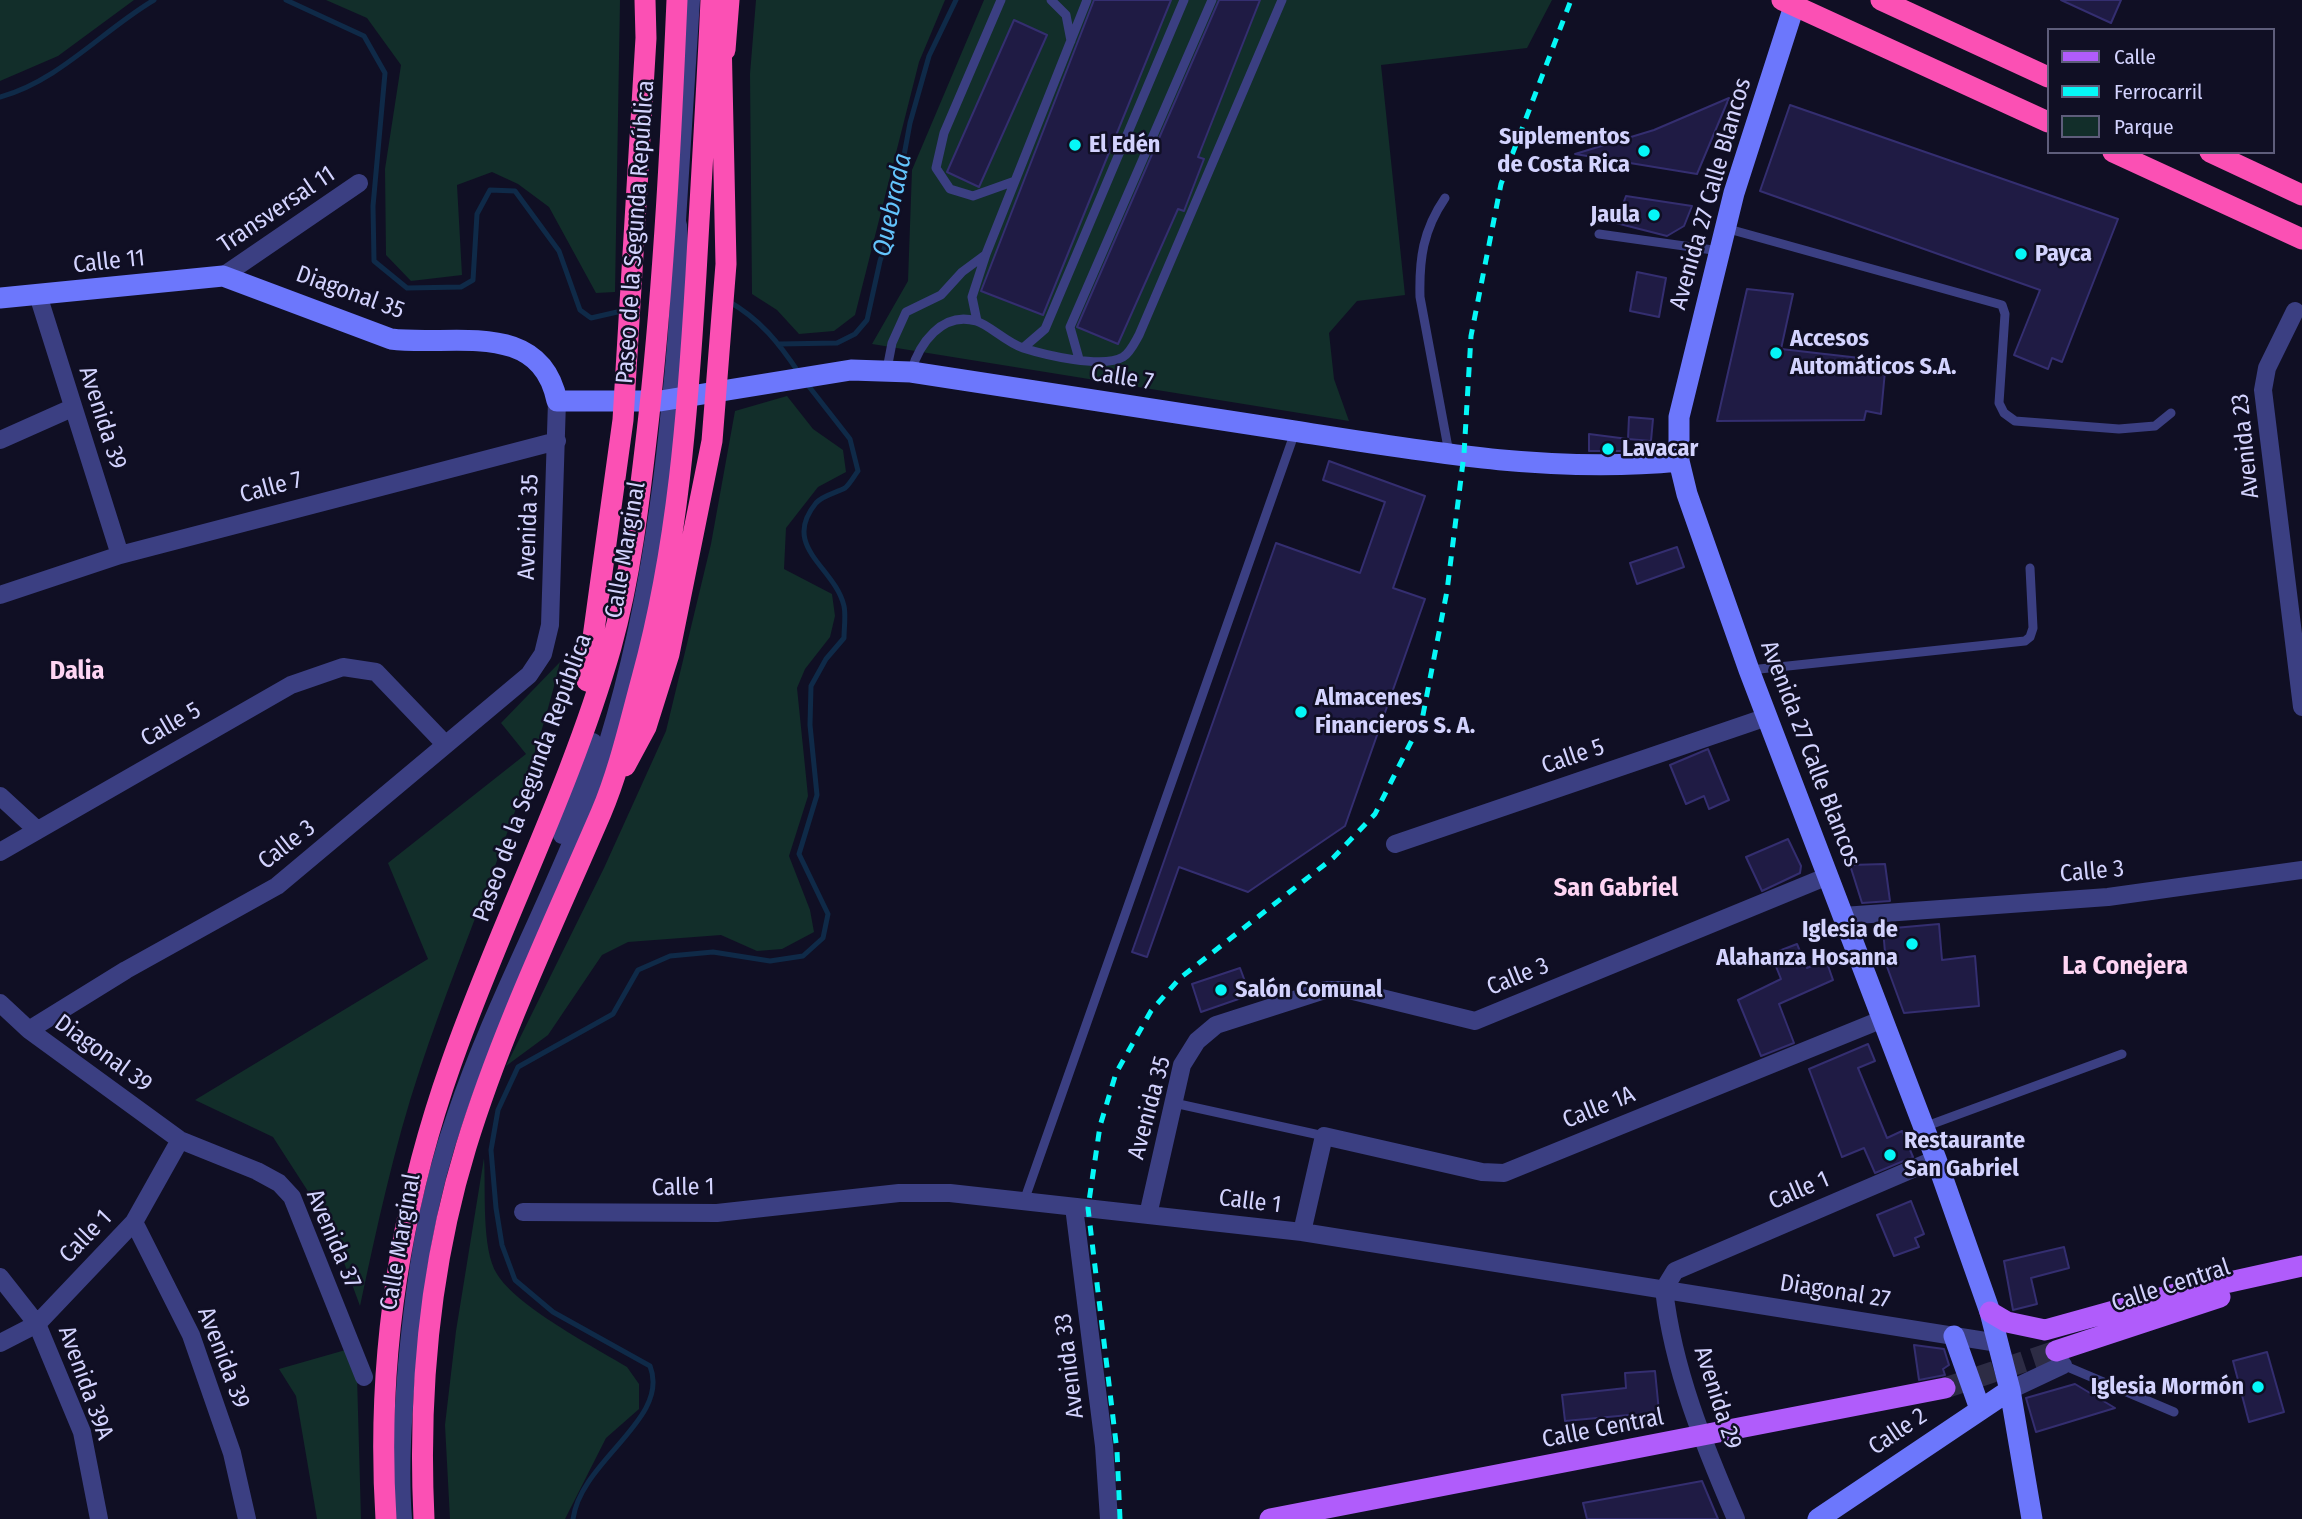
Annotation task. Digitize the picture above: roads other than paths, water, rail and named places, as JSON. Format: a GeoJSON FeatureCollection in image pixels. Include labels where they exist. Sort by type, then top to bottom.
{"type":"FeatureCollection","features":[{"type":"Feature","properties":{"kind":"highway"},"geometry":{"type":"LineString","coordinates":[[562,781],[592,658],[623,420],[646,38],[645,0]]}},
{"type":"Feature","properties":{"kind":"highway"},"geometry":{"type":"LineString","coordinates":[[646,38],[653,0]]}},
{"type":"Feature","properties":{"kind":"highway","name":"Paseo de la Segunda República"},"geometry":{"type":"LineString","coordinates":[[386,1519],[384,1388],[389,1319],[417,1176],[451,1064],[535,859],[562,781],[592,707],[612,644],[632,554],[654,368],[667,217],[677,0]]}},
{"type":"Feature","properties":{"kind":"highway"},"geometry":{"type":"LineString","coordinates":[[602,811],[643,675],[672,528],[693,326],[711,0]]}},
{"type":"Feature","properties":{"kind":"highway"},"geometry":{"type":"LineString","coordinates":[[424,1519],[424,1378],[429,1316],[443,1231],[466,1146],[497,1058],[602,811],[646,727],[669,654],[709,462],[726,264],[723,69],[719,0]]}},
{"type":"Feature","properties":{"kind":"highway"},"geometry":{"type":"LineString","coordinates":[[723,69],[729,0]]}},
{"type":"Feature","properties":{"kind":"highway"},"geometry":{"type":"LineString","coordinates":[[1782,0],[2046,121]]}},
{"type":"Feature","properties":{"kind":"highway"},"geometry":{"type":"LineString","coordinates":[[1881,0],[2046,77]]}},
{"type":"Feature","properties":{"kind":"highway"},"geometry":{"type":"LineString","coordinates":[[2117,154],[2302,239]]}},
{"type":"Feature","properties":{"kind":"highway"},"geometry":{"type":"LineString","coordinates":[[2214,154],[2302,195]]}},
{"type":"Feature","properties":{"kind":"main road"},"geometry":{"type":"LineString","coordinates":[[1990,1312],[2007,1322],[2045,1330],[2171,1296],[2302,1268]]}},
{"type":"Feature","properties":{"kind":"main road","name":"Calle Central"},"geometry":{"type":"LineString","coordinates":[[2059,1358],[2302,1268]]}},
{"type":"Feature","properties":{"kind":"main road","name":"Calle Central"},"geometry":{"type":"LineString","coordinates":[[1270,1519],[1945,1388]]}},
{"type":"Feature","properties":{"kind":"street","name":"Calle Marginal"},"geometry":{"type":"LineString","coordinates":[[403,1519],[402,1425],[413,1301],[423,1231],[456,1114],[507,986],[567,820],[625,637],[666,400],[691,0]]}},
{"type":"Feature","properties":{"kind":"street","name":"Avenida 27 Calle Blancos"},"geometry":{"type":"LineString","coordinates":[[1796,0],[1720,251],[1679,416],[1679,461],[1687,494],[1749,670],[1924,1127],[1990,1312],[2010,1390],[2032,1519]]}},
{"type":"Feature","properties":{"kind":"street","name":"Transversal 11"},"geometry":{"type":"LineString","coordinates":[[223,276],[359,183]]}},
{"type":"Feature","properties":{"kind":"street","name":"Calle 11"},"geometry":{"type":"LineString","coordinates":[[0,298],[223,276]]}},
{"type":"Feature","properties":{"kind":"street","name":"Diagonal 35"},"geometry":{"type":"LineString","coordinates":[[223,276],[391,339],[415,342],[498,341],[544,366],[554,384],[557,401]]}},
{"type":"Feature","properties":{"kind":"street","name":"Avenida 39"},"geometry":{"type":"LineString","coordinates":[[38,295],[120,555]]}},
{"type":"Feature","properties":{"kind":"street","name":"Avenida 23"},"geometry":{"type":"LineString","coordinates":[[2295,311],[2267,368],[2263,390],[2302,707]]}},
{"type":"Feature","properties":{"kind":"street","name":"Calle 7"},"geometry":{"type":"LineString","coordinates":[[557,401],[666,400],[851,370],[887,369],[1295,432],[1547,465],[1624,467],[1679,461]]}},
{"type":"Feature","properties":{"kind":"street","name":"Avenida 35"},"geometry":{"type":"LineString","coordinates":[[543,654],[550,625],[557,401]]}},
{"type":"Feature","properties":{"kind":"street"},"geometry":{"type":"LineString","coordinates":[[0,440],[72,408]]}},
{"type":"Feature","properties":{"kind":"street","name":"Calle 7"},"geometry":{"type":"LineString","coordinates":[[0,595],[120,555],[557,441]]}},
{"type":"Feature","properties":{"kind":"street","name":"Calle 3"},"geometry":{"type":"LineString","coordinates":[[29,1031],[126,970],[277,886],[529,675],[543,654]]}},
{"type":"Feature","properties":{"kind":"street","name":"Calle 5"},"geometry":{"type":"LineString","coordinates":[[0,852],[291,685],[343,667],[376,672],[445,744]]}},
{"type":"Feature","properties":{"kind":"street","name":"Calle 5"},"geometry":{"type":"LineString","coordinates":[[1395,844],[1767,717]]}},
{"type":"Feature","properties":{"kind":"street"},"geometry":{"type":"LineString","coordinates":[[0,796],[37,830]]}},
{"type":"Feature","properties":{"kind":"street","name":"Calle 3"},"geometry":{"type":"LineString","coordinates":[[1843,916],[2108,897],[2302,870]]}},
{"type":"Feature","properties":{"kind":"street","name":"Calle 3"},"geometry":{"type":"LineString","coordinates":[[1216,1025],[1325,990],[1349,990],[1475,1021],[1828,876]]}},
{"type":"Feature","properties":{"kind":"street","name":"Diagonal 39"},"geometry":{"type":"LineString","coordinates":[[0,1003],[29,1031],[180,1140]]}},
{"type":"Feature","properties":{"kind":"street","name":"Calle 1A"},"geometry":{"type":"LineString","coordinates":[[1324,1136],[1482,1172],[1504,1172],[1883,1019]]}},
{"type":"Feature","properties":{"kind":"street","name":"Avenida 35"},"geometry":{"type":"LineString","coordinates":[[1148,1214],[1182,1065],[1197,1041],[1216,1025]]}},
{"type":"Feature","properties":{"kind":"street"},"geometry":{"type":"LineString","coordinates":[[1303,1232],[1324,1136]]}},
{"type":"Feature","properties":{"kind":"street","name":"Calle 1"},"geometry":{"type":"LineString","coordinates":[[0,1343],[37,1324],[134,1222],[180,1140]]}},
{"type":"Feature","properties":{"kind":"street","name":"Avenida 37"},"geometry":{"type":"LineString","coordinates":[[180,1140],[257,1171],[278,1183],[292,1197],[364,1377]]}},
{"type":"Feature","properties":{"kind":"street","name":"Calle 1"},"geometry":{"type":"LineString","coordinates":[[523,1212],[717,1213],[899,1193],[950,1193],[1303,1232],[1664,1289],[1675,1271],[1936,1159]]}},
{"type":"Feature","properties":{"kind":"street","name":"Avenida 33"},"geometry":{"type":"LineString","coordinates":[[1074,1207],[1104,1446],[1109,1519]]}},
{"type":"Feature","properties":{"kind":"street","name":"Avenida 39"},"geometry":{"type":"LineString","coordinates":[[134,1222],[191,1335],[232,1454],[247,1519]]}},
{"type":"Feature","properties":{"kind":"street","name":"Avenida 39A"},"geometry":{"type":"LineString","coordinates":[[0,1277],[37,1324],[82,1432],[99,1519]]}},
{"type":"Feature","properties":{"kind":"street","name":"Diagonal 27"},"geometry":{"type":"LineString","coordinates":[[1664,1289],[1998,1343]]}},
{"type":"Feature","properties":{"kind":"street","name":"Avenida 29"},"geometry":{"type":"LineString","coordinates":[[1664,1289],[1668,1327],[1700,1437],[1736,1519]]}},
{"type":"Feature","properties":{"kind":"street"},"geometry":{"type":"LineString","coordinates":[[1954,1336],[1980,1409]]}},
{"type":"Feature","properties":{"kind":"street"},"geometry":{"type":"LineString","coordinates":[[2010,1390],[2059,1358]]}},
{"type":"Feature","properties":{"kind":"street","name":"Calle 2"},"geometry":{"type":"LineString","coordinates":[[1818,1519],[2010,1390]]}},
{"type":"Feature","properties":{"kind":"lane"},"geometry":{"type":"LineString","coordinates":[[1001,0],[944,133],[936,168],[950,189],[973,196],[1015,181]]}},
{"type":"Feature","properties":{"kind":"lane"},"geometry":{"type":"LineString","coordinates":[[1051,0],[1066,15],[1071,41]]}},
{"type":"Feature","properties":{"kind":"lane"},"geometry":{"type":"LineString","coordinates":[[977,321],[972,297],[986,254],[1087,0]]}},
{"type":"Feature","properties":{"kind":"lane"},"geometry":{"type":"LineString","coordinates":[[1023,348],[1045,329],[1184,0]]}},
{"type":"Feature","properties":{"kind":"lane"},"geometry":{"type":"LineString","coordinates":[[1079,359],[1070,327],[1212,0]]}},
{"type":"Feature","properties":{"kind":"lane"},"geometry":{"type":"LineString","coordinates":[[911,372],[918,348],[928,337],[956,321],[977,321],[994,334],[1023,348],[1105,364],[1126,356],[1139,335],[1282,0]]}},
{"type":"Feature","properties":{"kind":"lane"},"geometry":{"type":"LineString","coordinates":[[1445,198],[1430,220],[1423,240],[1419,273],[1420,297],[1449,453]]}},
{"type":"Feature","properties":{"kind":"lane"},"geometry":{"type":"LineString","coordinates":[[1726,228],[2002,304],[2005,314],[1999,403],[2004,413],[2015,421],[2119,429],[2155,426],[2171,413]]}},
{"type":"Feature","properties":{"kind":"lane"},"geometry":{"type":"LineString","coordinates":[[1599,234],[1720,251]]}},
{"type":"Feature","properties":{"kind":"lane"},"geometry":{"type":"LineString","coordinates":[[887,369],[892,343],[906,312],[941,295],[962,272],[986,254]]}},
{"type":"Feature","properties":{"kind":"lane"},"geometry":{"type":"LineString","coordinates":[[1024,1201],[1295,432]]}},
{"type":"Feature","properties":{"kind":"lane"},"geometry":{"type":"LineString","coordinates":[[1749,670],[2025,640],[2030,637],[2033,628],[2031,568]]}},
{"type":"Feature","properties":{"kind":"lane"},"geometry":{"type":"LineString","coordinates":[[1924,1127],[2122,1054]]}},
{"type":"Feature","properties":{"kind":"lane"},"geometry":{"type":"LineString","coordinates":[[1174,1103],[1324,1136]]}},
{"type":"Feature","properties":{"kind":"lane"},"geometry":{"type":"LineString","coordinates":[[2059,1358],[2174,1412]]}},
{"type":"Feature","properties":{"kind":"waterway"},"geometry":{"type":"LineString","coordinates":[[0,97],[42,79],[154,0]]}},
{"type":"Feature","properties":{"kind":"waterway"},"geometry":{"type":"LineString","coordinates":[[286,0],[364,36],[385,73],[373,206],[374,261],[407,288],[461,287],[473,280],[477,214],[490,190],[515,191],[559,251],[580,310],[591,318],[626,310]]}},
{"type":"Feature","properties":{"kind":"waterway","name":"Quebrada"},"geometry":{"type":"LineString","coordinates":[[779,344],[837,343],[855,334],[867,320],[880,261],[890,231],[910,123],[929,56],[956,0]]}},
{"type":"Feature","properties":{"kind":"waterway"},"geometry":{"type":"LineString","coordinates":[[728,301],[768,332],[799,373]]}},
{"type":"Feature","properties":{"kind":"waterway"},"geometry":{"type":"LineString","coordinates":[[573,1519],[579,1498],[591,1478],[637,1422],[648,1404],[653,1385],[650,1366],[553,1312],[515,1280],[502,1245],[496,1208],[491,1150],[498,1110],[518,1067],[613,1014],[638,970],[670,956],[713,952],[770,961],[803,956],[823,938],[828,914],[799,854],[817,795],[810,725],[811,686],[826,659],[844,638],[845,613],[839,592],[813,556],[804,532],[806,518],[816,503],[845,488],[858,471],[850,439],[807,384]]}},
{"type":"Feature","properties":{"kind":"tunnel"},"geometry":{"type":"LineString","coordinates":[[1945,1388],[2056,1351]]}},
{"type":"Feature","properties":{"kind":"railway"},"geometry":{"type":"LineString","coordinates":[[1120,1519],[1117,1451],[1088,1208],[1100,1126],[1116,1073],[1151,1011],[1180,978],[1333,858],[1375,814],[1422,720],[1447,591],[1464,454],[1471,336],[1501,184],[1571,0]]}},
{"type":"Feature","properties":{"kind":"place","name":"El Edén"},"geometry":{"type":"Point","coordinates":[1075,145]}},
{"type":"Feature","properties":{"kind":"place","name":"Suplementos de Costa Rica"},"geometry":{"type":"Point","coordinates":[1644,151]}},
{"type":"Feature","properties":{"kind":"place","name":"Jaula"},"geometry":{"type":"Point","coordinates":[1654,215]}},
{"type":"Feature","properties":{"kind":"place","name":"Payca"},"geometry":{"type":"Point","coordinates":[2021,254]}},
{"type":"Feature","properties":{"kind":"place","name":"Accesos Automáticos S.A."},"geometry":{"type":"Point","coordinates":[1776,353]}},
{"type":"Feature","properties":{"kind":"place","name":"Lavacar"},"geometry":{"type":"Point","coordinates":[1608,449]}},
{"type":"Feature","properties":{"kind":"place","name":"Almacenes Financieros S. A."},"geometry":{"type":"Point","coordinates":[1301,712]}},
{"type":"Feature","properties":{"kind":"place","name":"Iglesia de Alahanza Hosanna"},"geometry":{"type":"Point","coordinates":[1912,944]}},
{"type":"Feature","properties":{"kind":"place","name":"Salón Comunal"},"geometry":{"type":"Point","coordinates":[1221,990]}},
{"type":"Feature","properties":{"kind":"place","name":"Restaurante San Gabriel"},"geometry":{"type":"Point","coordinates":[1890,1155]}},
{"type":"Feature","properties":{"kind":"place","name":"Iglesia Mormón"},"geometry":{"type":"Point","coordinates":[2258,1387]}},
{"type":"Feature","properties":{"kind":"district","name":"Dalia"},"geometry":{"type":"Point","coordinates":[77,672]}},
{"type":"Feature","properties":{"kind":"district","name":"San Gabriel"},"geometry":{"type":"Point","coordinates":[1616,889]}},
{"type":"Feature","properties":{"kind":"district","name":"La Conejera"},"geometry":{"type":"Point","coordinates":[2125,967]}}]}
